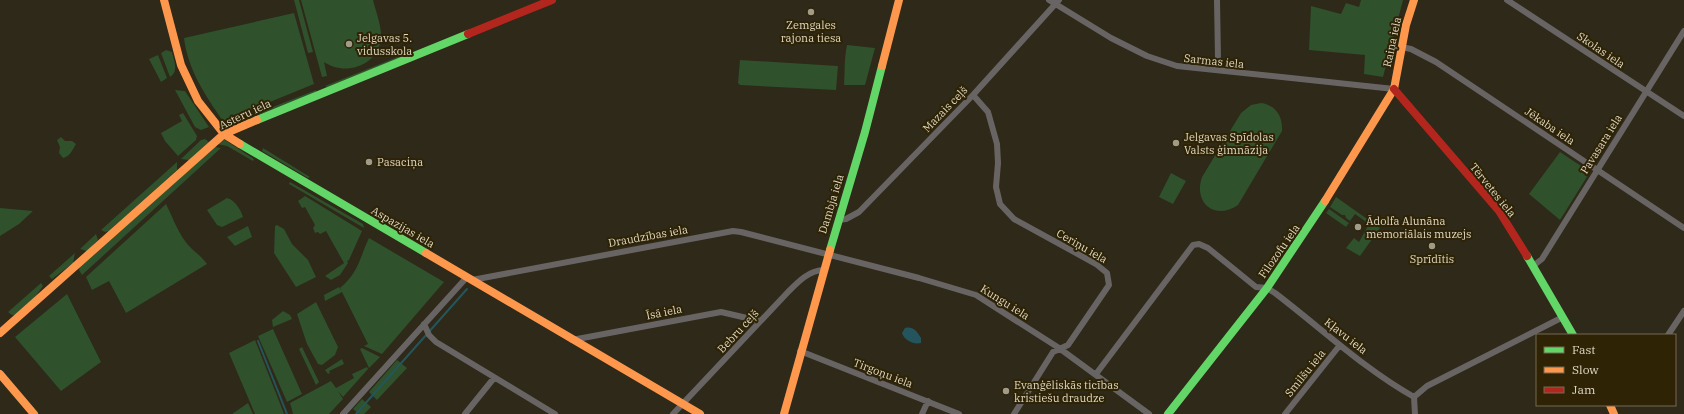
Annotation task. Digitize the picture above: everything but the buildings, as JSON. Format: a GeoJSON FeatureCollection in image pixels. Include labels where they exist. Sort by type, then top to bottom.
{"type":"FeatureCollection","features":[{"type":"Feature","properties":{"kind":"street","name":"Aspazijas iela"},"geometry":{"type":"LineString","coordinates":[[164,0],[181,65],[198,101],[224,134],[700,414]]}},
{"type":"Feature","properties":{"kind":"street","name":"Asteru iela"},"geometry":{"type":"LineString","coordinates":[[0,333],[224,134],[385,66],[552,0]]}},
{"type":"Feature","properties":{"kind":"street","name":"Dambja iela"},"geometry":{"type":"LineString","coordinates":[[784,414],[827,254],[865,130],[885,47],[899,0]]}},
{"type":"Feature","properties":{"kind":"street","name":"Sarmas iela"},"geometry":{"type":"LineString","coordinates":[[1049,0],[1057,2],[1147,56],[1177,66],[1394,89]]}},
{"type":"Feature","properties":{"kind":"street"},"geometry":{"type":"LineString","coordinates":[[1217,0],[1218,59]]}},
{"type":"Feature","properties":{"kind":"street","name":"Raiņa iela"},"geometry":{"type":"LineString","coordinates":[[1394,89],[1401,47],[1414,0]]}},
{"type":"Feature","properties":{"kind":"street","name":"Skolas iela"},"geometry":{"type":"LineString","coordinates":[[1507,0],[1684,116]]}},
{"type":"Feature","properties":{"kind":"street","name":"Mazais ceļš"},"geometry":{"type":"LineString","coordinates":[[838,220],[846,219],[859,212],[973,95],[1057,2]]}},
{"type":"Feature","properties":{"kind":"street","name":"Pavasara iela"},"geometry":{"type":"LineString","coordinates":[[1533,266],[1542,259],[1684,31]]}},
{"type":"Feature","properties":{"kind":"street","name":"Jēkaba iela"},"geometry":{"type":"LineString","coordinates":[[1401,47],[1411,49],[1436,62],[1684,228]]}},
{"type":"Feature","properties":{"kind":"street","name":"Tērvetes iela"},"geometry":{"type":"LineString","coordinates":[[1394,89],[1499,210],[1572,334]]}},
{"type":"Feature","properties":{"kind":"street","name":"Filozofu iela"},"geometry":{"type":"LineString","coordinates":[[1168,414],[1267,288],[1311,224],[1394,89]]}},
{"type":"Feature","properties":{"kind":"street","name":"Ceriņu iela"},"geometry":{"type":"LineString","coordinates":[[973,95],[988,112],[997,144],[998,163],[996,187],[1000,204],[1014,219],[1096,264],[1107,273],[1109,285],[1068,345],[1065,348],[1059,348],[1054,352],[1014,414]]}},
{"type":"Feature","properties":{"kind":"street","name":"Draudzības iela"},"geometry":{"type":"LineString","coordinates":[[469,279],[733,231],[827,254]]}},
{"type":"Feature","properties":{"kind":"street"},"geometry":{"type":"LineString","coordinates":[[1096,374],[1192,245],[1199,244],[1208,248],[1256,287],[1267,288]]}},
{"type":"Feature","properties":{"kind":"street","name":"Kungu iela"},"geometry":{"type":"LineString","coordinates":[[827,254],[919,278],[976,295],[1059,348],[1149,414]]}},
{"type":"Feature","properties":{"kind":"street","name":"Bebru ceļš"},"geometry":{"type":"LineString","coordinates":[[673,414],[760,321],[804,278],[815,270],[823,270]]}},
{"type":"Feature","properties":{"kind":"street"},"geometry":{"type":"LineString","coordinates":[[343,414],[424,324],[469,279]]}},
{"type":"Feature","properties":{"kind":"street","name":"Kļavu iela"},"geometry":{"type":"LineString","coordinates":[[1267,288],[1402,391],[1414,397]]}},
{"type":"Feature","properties":{"kind":"street"},"geometry":{"type":"LineString","coordinates":[[1669,334],[1684,311]]}},
{"type":"Feature","properties":{"kind":"street","name":"Īsā iela"},"geometry":{"type":"LineString","coordinates":[[572,340],[721,312],[760,321]]}},
{"type":"Feature","properties":{"kind":"street"},"geometry":{"type":"LineString","coordinates":[[1415,414],[1414,397],[1427,386],[1563,317]]}},
{"type":"Feature","properties":{"kind":"street"},"geometry":{"type":"LineString","coordinates":[[424,324],[429,335],[436,342],[555,414]]}},
{"type":"Feature","properties":{"kind":"street","name":"Smilšu iela"},"geometry":{"type":"LineString","coordinates":[[1285,414],[1340,345]]}},
{"type":"Feature","properties":{"kind":"street","name":"Tirgoņu iela"},"geometry":{"type":"LineString","coordinates":[[800,351],[959,414]]}},
{"type":"Feature","properties":{"kind":"street"},"geometry":{"type":"LineString","coordinates":[[0,374],[34,414]]}},
{"type":"Feature","properties":{"kind":"street"},"geometry":{"type":"LineString","coordinates":[[464,414],[494,378]]}},
{"type":"Feature","properties":{"kind":"street"},"geometry":{"type":"LineString","coordinates":[[922,414],[928,401]]}},
{"type":"Feature","properties":{"kind":"green space"},"geometry":{"type":"Polygon","coordinates":[[[294,0],[299,0],[313,52],[308,53],[294,0]]]}},
{"type":"Feature","properties":{"kind":"green space"},"geometry":{"type":"Polygon","coordinates":[[[301,0],[373,0],[381,34],[378,49],[366,62],[350,68],[332,66],[324,62],[327,76],[322,77],[301,0]]]}},
{"type":"Feature","properties":{"kind":"green space"},"geometry":{"type":"Polygon","coordinates":[[[1361,0],[1403,0],[1383,77],[1364,74],[1365,55],[1309,50],[1311,6],[1341,14],[1346,3],[1359,7],[1361,0]]]}},
{"type":"Feature","properties":{"kind":"green space"},"geometry":{"type":"Polygon","coordinates":[[[294,13],[314,84],[223,121],[198,82],[189,61],[184,38],[294,13]]]}},
{"type":"Feature","properties":{"kind":"green space"},"geometry":{"type":"Polygon","coordinates":[[[847,45],[875,48],[865,85],[844,85],[847,45]]]}},
{"type":"Feature","properties":{"kind":"green space"},"geometry":{"type":"Polygon","coordinates":[[[166,50],[172,52],[175,66],[173,75],[170,77],[161,53],[166,50]]]}},
{"type":"Feature","properties":{"kind":"green space"},"geometry":{"type":"Polygon","coordinates":[[[410,52],[410,54],[327,87],[325,86],[410,52]]]}},
{"type":"Feature","properties":{"kind":"green space"},"geometry":{"type":"Polygon","coordinates":[[[158,55],[167,78],[161,82],[149,59],[158,55]]]}},
{"type":"Feature","properties":{"kind":"green space"},"geometry":{"type":"Polygon","coordinates":[[[740,60],[838,66],[836,90],[740,85],[738,83],[740,60]]]}},
{"type":"Feature","properties":{"kind":"green space"},"geometry":{"type":"Polygon","coordinates":[[[175,90],[185,91],[209,127],[201,130],[195,127],[175,90]]]}},
{"type":"Feature","properties":{"kind":"green space"},"geometry":{"type":"Polygon","coordinates":[[[316,90],[316,92],[260,114],[260,112],[316,90]]]}},
{"type":"Feature","properties":{"kind":"green space"},"geometry":{"type":"Polygon","coordinates":[[[1261,103],[1271,106],[1278,112],[1282,131],[1238,205],[1221,211],[1214,210],[1203,202],[1200,186],[1202,177],[1241,113],[1251,105],[1261,103]]]}},
{"type":"Feature","properties":{"kind":"green space"},"geometry":{"type":"Polygon","coordinates":[[[183,113],[197,136],[196,140],[178,156],[165,141],[161,133],[182,121],[179,115],[183,113]]]}},
{"type":"Feature","properties":{"kind":"green space"},"geometry":{"type":"Polygon","coordinates":[[[61,137],[65,141],[72,141],[76,144],[69,154],[63,158],[59,153],[60,147],[57,140],[61,137]]]}},
{"type":"Feature","properties":{"kind":"green space"},"geometry":{"type":"Polygon","coordinates":[[[205,139],[209,142],[189,160],[181,159],[201,140],[205,139]]]}},
{"type":"Feature","properties":{"kind":"green space"},"geometry":{"type":"Polygon","coordinates":[[[222,140],[225,140],[254,159],[253,161],[227,146],[217,144],[222,140]]]}},
{"type":"Feature","properties":{"kind":"green space"},"geometry":{"type":"Polygon","coordinates":[[[215,147],[221,148],[82,275],[79,270],[80,265],[215,147]]]}},
{"type":"Feature","properties":{"kind":"green space"},"geometry":{"type":"Polygon","coordinates":[[[263,148],[310,177],[308,178],[262,151],[263,148]]]}},
{"type":"Feature","properties":{"kind":"green space"},"geometry":{"type":"Polygon","coordinates":[[[1560,152],[1590,172],[1560,220],[1529,194],[1560,152]]]}},
{"type":"Feature","properties":{"kind":"green space"},"geometry":{"type":"Polygon","coordinates":[[[177,162],[177,170],[109,231],[105,232],[101,230],[177,162]]]}},
{"type":"Feature","properties":{"kind":"green space"},"geometry":{"type":"Polygon","coordinates":[[[1171,173],[1186,181],[1173,204],[1159,197],[1171,173]]]}},
{"type":"Feature","properties":{"kind":"green space"},"geometry":{"type":"Polygon","coordinates":[[[290,182],[363,224],[364,228],[289,184],[290,182]]]}},
{"type":"Feature","properties":{"kind":"green space"},"geometry":{"type":"Polygon","coordinates":[[[305,196],[362,231],[349,260],[344,263],[326,231],[320,234],[318,232],[315,233],[313,228],[315,225],[305,207],[302,208],[298,201],[305,196]]]}},
{"type":"Feature","properties":{"kind":"green space"},"geometry":{"type":"Polygon","coordinates":[[[1336,197],[1380,228],[1360,256],[1346,248],[1354,238],[1359,242],[1369,224],[1355,214],[1350,221],[1345,215],[1342,215],[1330,207],[1336,197]]]}},
{"type":"Feature","properties":{"kind":"green space"},"geometry":{"type":"Polygon","coordinates":[[[227,198],[233,201],[241,211],[243,217],[222,227],[217,225],[207,210],[227,198]]]}},
{"type":"Feature","properties":{"kind":"green space"},"geometry":{"type":"Polygon","coordinates":[[[166,204],[185,241],[207,264],[126,313],[109,281],[92,290],[86,277],[166,204]]]}},
{"type":"Feature","properties":{"kind":"green space"},"geometry":{"type":"Polygon","coordinates":[[[0,208],[33,211],[19,224],[0,236],[0,208]]]}},
{"type":"Feature","properties":{"kind":"green space"},"geometry":{"type":"Polygon","coordinates":[[[1329,209],[1349,223],[1346,227],[1326,213],[1329,209]]]}},
{"type":"Feature","properties":{"kind":"green space"},"geometry":{"type":"Polygon","coordinates":[[[277,225],[284,229],[292,244],[308,260],[316,277],[296,287],[274,253],[275,226],[277,225]]]}},
{"type":"Feature","properties":{"kind":"green space"},"geometry":{"type":"Polygon","coordinates":[[[248,226],[252,237],[235,246],[227,237],[248,226]]]}},
{"type":"Feature","properties":{"kind":"green space"},"geometry":{"type":"Polygon","coordinates":[[[96,234],[98,240],[87,251],[80,249],[96,234]]]}},
{"type":"Feature","properties":{"kind":"green space"},"geometry":{"type":"Polygon","coordinates":[[[369,238],[444,282],[382,354],[364,346],[368,344],[340,288],[355,271],[369,238]]]}},
{"type":"Feature","properties":{"kind":"green space"},"geometry":{"type":"Polygon","coordinates":[[[75,253],[73,263],[52,279],[49,276],[75,253]]]}},
{"type":"Feature","properties":{"kind":"green space"},"geometry":{"type":"Polygon","coordinates":[[[347,261],[348,263],[340,275],[331,280],[325,276],[347,261]]]}},
{"type":"Feature","properties":{"kind":"green space"},"geometry":{"type":"Polygon","coordinates":[[[41,283],[43,286],[32,301],[15,315],[8,312],[41,283]]]}},
{"type":"Feature","properties":{"kind":"green space"},"geometry":{"type":"Polygon","coordinates":[[[339,287],[342,292],[325,301],[324,295],[339,287]]]}},
{"type":"Feature","properties":{"kind":"green space"},"geometry":{"type":"Polygon","coordinates":[[[67,294],[101,362],[61,391],[15,337],[67,294]]]}},
{"type":"Feature","properties":{"kind":"green space"},"geometry":{"type":"Polygon","coordinates":[[[316,302],[338,347],[335,355],[322,365],[318,364],[307,344],[297,314],[316,302]]]}},
{"type":"Feature","properties":{"kind":"green space"},"geometry":{"type":"Polygon","coordinates":[[[283,311],[290,315],[292,319],[273,327],[272,320],[283,311]]]}},
{"type":"Feature","properties":{"kind":"green space"},"geometry":{"type":"Polygon","coordinates":[[[273,329],[302,394],[287,402],[258,336],[273,329]]]}},
{"type":"Feature","properties":{"kind":"green space"},"geometry":{"type":"Polygon","coordinates":[[[255,340],[284,414],[255,414],[229,353],[255,340]]]}},
{"type":"Feature","properties":{"kind":"green space"},"geometry":{"type":"Polygon","coordinates":[[[302,347],[319,382],[316,385],[299,349],[302,347]]]}},
{"type":"Feature","properties":{"kind":"green space"},"geometry":{"type":"Polygon","coordinates":[[[362,348],[380,357],[369,368],[360,349],[362,348]]]}},
{"type":"Feature","properties":{"kind":"green space"},"geometry":{"type":"Polygon","coordinates":[[[342,359],[344,364],[329,371],[330,373],[328,374],[325,370],[342,359]]]}},
{"type":"Feature","properties":{"kind":"green space"},"geometry":{"type":"Polygon","coordinates":[[[397,360],[407,368],[377,400],[369,392],[397,360]]]}},
{"type":"Feature","properties":{"kind":"green space"},"geometry":{"type":"Polygon","coordinates":[[[367,367],[368,369],[343,397],[338,391],[343,399],[329,414],[293,414],[290,403],[331,381],[336,388],[354,378],[352,374],[367,367]]]}},
{"type":"Feature","properties":{"kind":"green space"},"geometry":{"type":"Polygon","coordinates":[[[362,399],[371,407],[364,414],[359,414],[353,409],[362,399]]]}},
{"type":"Feature","properties":{"kind":"green space"},"geometry":{"type":"Polygon","coordinates":[[[248,403],[253,414],[232,414],[248,403]]]}},
{"type":"Feature","properties":{"kind":"water"},"geometry":{"type":"Polygon","coordinates":[[[905,328],[915,330],[921,338],[921,343],[912,343],[907,340],[902,333],[905,328]]]}},
{"type":"Feature","properties":{"kind":"waterway"},"geometry":{"type":"LineString","coordinates":[[356,414],[467,289]]}},
{"type":"Feature","properties":{"kind":"waterway"},"geometry":{"type":"LineString","coordinates":[[258,341],[287,414]]}},
{"type":"Feature","properties":{"kind":"traffic: fast"},"geometry":{"type":"LineString","coordinates":[[257,120],[468,34]]}},
{"type":"Feature","properties":{"kind":"traffic: fast"},"geometry":{"type":"LineString","coordinates":[[830,250],[865,132],[882,66]]}},
{"type":"Feature","properties":{"kind":"traffic: fast"},"geometry":{"type":"LineString","coordinates":[[240,144],[426,253]]}},
{"type":"Feature","properties":{"kind":"traffic: fast"},"geometry":{"type":"LineString","coordinates":[[1168,414],[1267,288],[1325,201]]}},
{"type":"Feature","properties":{"kind":"traffic: fast"},"geometry":{"type":"LineString","coordinates":[[1527,256],[1572,334]]}},
{"type":"Feature","properties":{"kind":"traffic: slow"},"geometry":{"type":"LineString","coordinates":[[164,0],[181,65],[198,101],[224,134],[240,144]]}},
{"type":"Feature","properties":{"kind":"traffic: slow"},"geometry":{"type":"LineString","coordinates":[[882,66],[899,0]]}},
{"type":"Feature","properties":{"kind":"traffic: slow"},"geometry":{"type":"LineString","coordinates":[[1325,201],[1394,89],[1406,25],[1414,0]]}},
{"type":"Feature","properties":{"kind":"traffic: slow"},"geometry":{"type":"LineString","coordinates":[[0,333],[224,134],[257,120]]}},
{"type":"Feature","properties":{"kind":"traffic: slow"},"geometry":{"type":"LineString","coordinates":[[784,414],[830,250]]}},
{"type":"Feature","properties":{"kind":"traffic: slow"},"geometry":{"type":"LineString","coordinates":[[426,253],[700,414]]}},
{"type":"Feature","properties":{"kind":"traffic: slow"},"geometry":{"type":"LineString","coordinates":[[0,374],[34,414]]}},
{"type":"Feature","properties":{"kind":"traffic: slow"},"geometry":{"type":"LineString","coordinates":[[1610,406],[1614,414]]}},
{"type":"Feature","properties":{"kind":"traffic: jam"},"geometry":{"type":"LineString","coordinates":[[468,34],[552,0]]}},
{"type":"Feature","properties":{"kind":"traffic: jam"},"geometry":{"type":"LineString","coordinates":[[1394,89],[1499,211],[1527,256]]}},
{"type":"Feature","properties":{"kind":"place","name":"Zemgales rajona tiesa"},"geometry":{"type":"Point","coordinates":[811,12]}},
{"type":"Feature","properties":{"kind":"place","name":"Jelgavas 5. vidusskola"},"geometry":{"type":"Point","coordinates":[349,44]}},
{"type":"Feature","properties":{"kind":"place","name":"Jelgavas Spīdolas Valsts ģimnāzija"},"geometry":{"type":"Point","coordinates":[1176,143]}},
{"type":"Feature","properties":{"kind":"place","name":"Pasaciņa"},"geometry":{"type":"Point","coordinates":[369,162]}},
{"type":"Feature","properties":{"kind":"place","name":"Ādolfa Alunāna memoriālais muzejs"},"geometry":{"type":"Point","coordinates":[1358,227]}},
{"type":"Feature","properties":{"kind":"place","name":"Sprīdītis"},"geometry":{"type":"Point","coordinates":[1432,246]}},
{"type":"Feature","properties":{"kind":"place","name":"Evanģēliskās ticības kristiešu draudze"},"geometry":{"type":"Point","coordinates":[1006,391]}}]}
